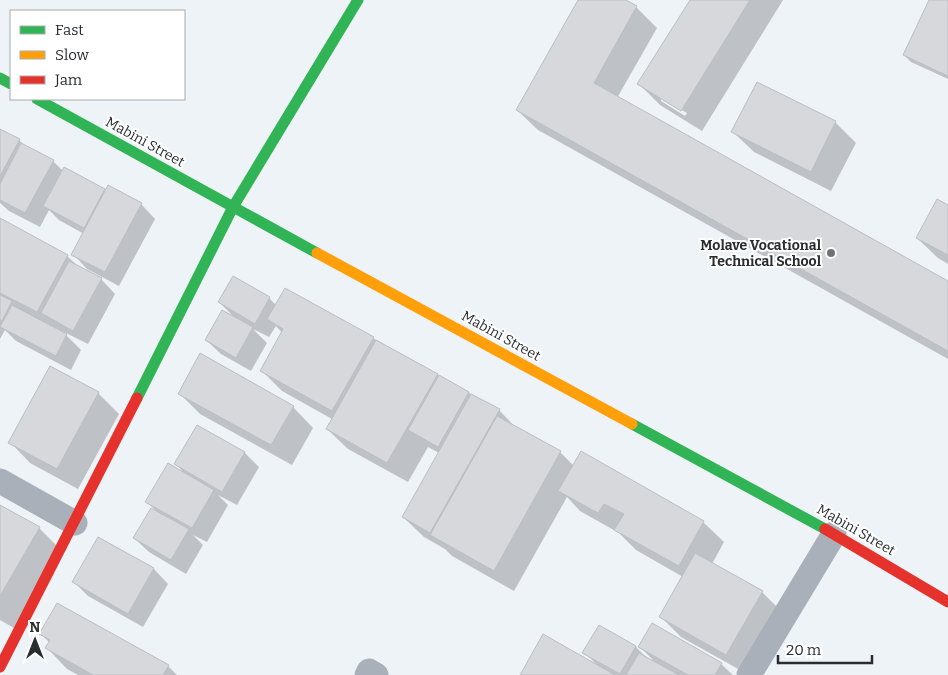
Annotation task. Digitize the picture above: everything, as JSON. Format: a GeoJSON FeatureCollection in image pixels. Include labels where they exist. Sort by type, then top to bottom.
{"type":"FeatureCollection","features":[{"type":"Feature","properties":{"kind":"street"},"geometry":{"type":"LineString","coordinates":[[0,667],[75,523],[232,207],[358,0]]}},
{"type":"Feature","properties":{"kind":"street","name":"Mabini Street"},"geometry":{"type":"LineString","coordinates":[[39,100],[834,534],[948,602]]}},
{"type":"Feature","properties":{"kind":"street"},"geometry":{"type":"LineString","coordinates":[[0,482],[75,523]]}},
{"type":"Feature","properties":{"kind":"street"},"geometry":{"type":"LineString","coordinates":[[749,675],[834,534]]}},
{"type":"Feature","properties":{"kind":"building"},"geometry":{"type":"Polygon","coordinates":[[[578,0],[626,0],[637,6],[594,83],[948,281],[948,351],[516,110],[578,0]]]}},
{"type":"Feature","properties":{"kind":"building"},"geometry":{"type":"Polygon","coordinates":[[[690,0],[750,0],[681,111],[637,84],[690,0]]]}},
{"type":"Feature","properties":{"kind":"building"},"geometry":{"type":"Polygon","coordinates":[[[929,0],[948,0],[948,76],[903,55],[929,0]]]}},
{"type":"Feature","properties":{"kind":"building"},"geometry":{"type":"Polygon","coordinates":[[[757,82],[836,121],[811,172],[731,132],[757,82]]]}},
{"type":"Feature","properties":{"kind":"building"},"geometry":{"type":"Polygon","coordinates":[[[0,129],[20,139],[0,176],[0,129]]]}},
{"type":"Feature","properties":{"kind":"building"},"geometry":{"type":"Polygon","coordinates":[[[21,143],[54,160],[25,213],[0,200],[0,184],[21,143]]]}},
{"type":"Feature","properties":{"kind":"building"},"geometry":{"type":"Polygon","coordinates":[[[64,167],[105,189],[84,228],[43,206],[64,167]]]}},
{"type":"Feature","properties":{"kind":"building"},"geometry":{"type":"Polygon","coordinates":[[[108,185],[142,203],[105,272],[71,255],[108,185]]]}},
{"type":"Feature","properties":{"kind":"building"},"geometry":{"type":"Polygon","coordinates":[[[937,199],[948,205],[948,255],[916,238],[937,199]]]}},
{"type":"Feature","properties":{"kind":"building"},"geometry":{"type":"Polygon","coordinates":[[[0,218],[68,255],[37,312],[0,293],[0,218]]]}},
{"type":"Feature","properties":{"kind":"building"},"geometry":{"type":"Polygon","coordinates":[[[69,261],[102,278],[73,331],[41,313],[69,261]]]}},
{"type":"Feature","properties":{"kind":"building"},"geometry":{"type":"Polygon","coordinates":[[[233,276],[270,297],[255,324],[218,302],[233,276]]]}},
{"type":"Feature","properties":{"kind":"building"},"geometry":{"type":"Polygon","coordinates":[[[285,288],[374,337],[332,411],[260,371],[283,329],[267,319],[285,288]]]}},
{"type":"Feature","properties":{"kind":"building"},"geometry":{"type":"Polygon","coordinates":[[[0,295],[12,301],[2,321],[0,320],[0,295]]]}},
{"type":"Feature","properties":{"kind":"building"},"geometry":{"type":"Polygon","coordinates":[[[12,305],[67,334],[56,356],[0,327],[12,305]]]}},
{"type":"Feature","properties":{"kind":"building"},"geometry":{"type":"Polygon","coordinates":[[[222,310],[253,327],[236,358],[205,340],[222,310]]]}},
{"type":"Feature","properties":{"kind":"building"},"geometry":{"type":"Polygon","coordinates":[[[376,340],[438,374],[387,463],[326,429],[376,340]]]}},
{"type":"Feature","properties":{"kind":"building"},"geometry":{"type":"Polygon","coordinates":[[[200,353],[294,406],[271,445],[178,394],[200,353]]]}},
{"type":"Feature","properties":{"kind":"building"},"geometry":{"type":"Polygon","coordinates":[[[50,366],[99,392],[57,469],[8,443],[50,366]]]}},
{"type":"Feature","properties":{"kind":"building"},"geometry":{"type":"Polygon","coordinates":[[[439,375],[469,392],[438,447],[408,430],[439,375]]]}},
{"type":"Feature","properties":{"kind":"building"},"geometry":{"type":"Polygon","coordinates":[[[471,394],[500,409],[430,533],[402,517],[471,394]]]}},
{"type":"Feature","properties":{"kind":"building"},"geometry":{"type":"Polygon","coordinates":[[[497,416],[561,451],[494,571],[430,535],[497,416]]]}},
{"type":"Feature","properties":{"kind":"building"},"geometry":{"type":"Polygon","coordinates":[[[197,425],[245,452],[222,492],[174,464],[197,425]]]}},
{"type":"Feature","properties":{"kind":"building"},"geometry":{"type":"Polygon","coordinates":[[[581,451],[704,521],[679,566],[614,530],[624,514],[604,504],[598,513],[558,491],[581,451]]]}},
{"type":"Feature","properties":{"kind":"building"},"geometry":{"type":"Polygon","coordinates":[[[168,463],[214,490],[192,528],[145,502],[168,463]]]}},
{"type":"Feature","properties":{"kind":"building"},"geometry":{"type":"Polygon","coordinates":[[[0,505],[40,527],[0,596],[0,505]]]}},
{"type":"Feature","properties":{"kind":"building"},"geometry":{"type":"Polygon","coordinates":[[[151,508],[189,529],[171,560],[133,538],[151,508]]]}},
{"type":"Feature","properties":{"kind":"building"},"geometry":{"type":"Polygon","coordinates":[[[98,537],[154,568],[128,614],[72,582],[98,537]]]}},
{"type":"Feature","properties":{"kind":"building"},"geometry":{"type":"Polygon","coordinates":[[[695,553],[763,591],[726,655],[659,617],[695,553]]]}},
{"type":"Feature","properties":{"kind":"building"},"geometry":{"type":"Polygon","coordinates":[[[57,603],[169,665],[163,675],[93,675],[45,648],[50,640],[39,634],[57,603]]]}},
{"type":"Feature","properties":{"kind":"building"},"geometry":{"type":"Polygon","coordinates":[[[652,623],[722,663],[715,675],[688,675],[638,647],[652,623]]]}},
{"type":"Feature","properties":{"kind":"building"},"geometry":{"type":"Polygon","coordinates":[[[599,625],[636,646],[620,674],[582,653],[599,625]]]}},
{"type":"Feature","properties":{"kind":"building"},"geometry":{"type":"Polygon","coordinates":[[[543,634],[615,675],[520,675],[543,634]]]}},
{"type":"Feature","properties":{"kind":"building"},"geometry":{"type":"Polygon","coordinates":[[[639,653],[679,675],[626,675],[639,653]]]}},
{"type":"Feature","properties":{"kind":"traffic: fast"},"geometry":{"type":"LineString","coordinates":[[137,398],[233,207],[358,0]]}},
{"type":"Feature","properties":{"kind":"traffic: fast"},"geometry":{"type":"LineString","coordinates":[[0,78],[10,83]]}},
{"type":"Feature","properties":{"kind":"traffic: fast"},"geometry":{"type":"LineString","coordinates":[[39,100],[317,253]]}},
{"type":"Feature","properties":{"kind":"traffic: fast"},"geometry":{"type":"LineString","coordinates":[[632,424],[825,529]]}},
{"type":"Feature","properties":{"kind":"traffic: slow"},"geometry":{"type":"LineString","coordinates":[[317,253],[632,424]]}},
{"type":"Feature","properties":{"kind":"traffic: jam"},"geometry":{"type":"LineString","coordinates":[[0,667],[137,398]]}},
{"type":"Feature","properties":{"kind":"traffic: jam"},"geometry":{"type":"LineString","coordinates":[[825,529],[948,602]]}},
{"type":"Feature","properties":{"kind":"place","name":"Molave Vocational Technical School"},"geometry":{"type":"Point","coordinates":[831,253]}}]}
